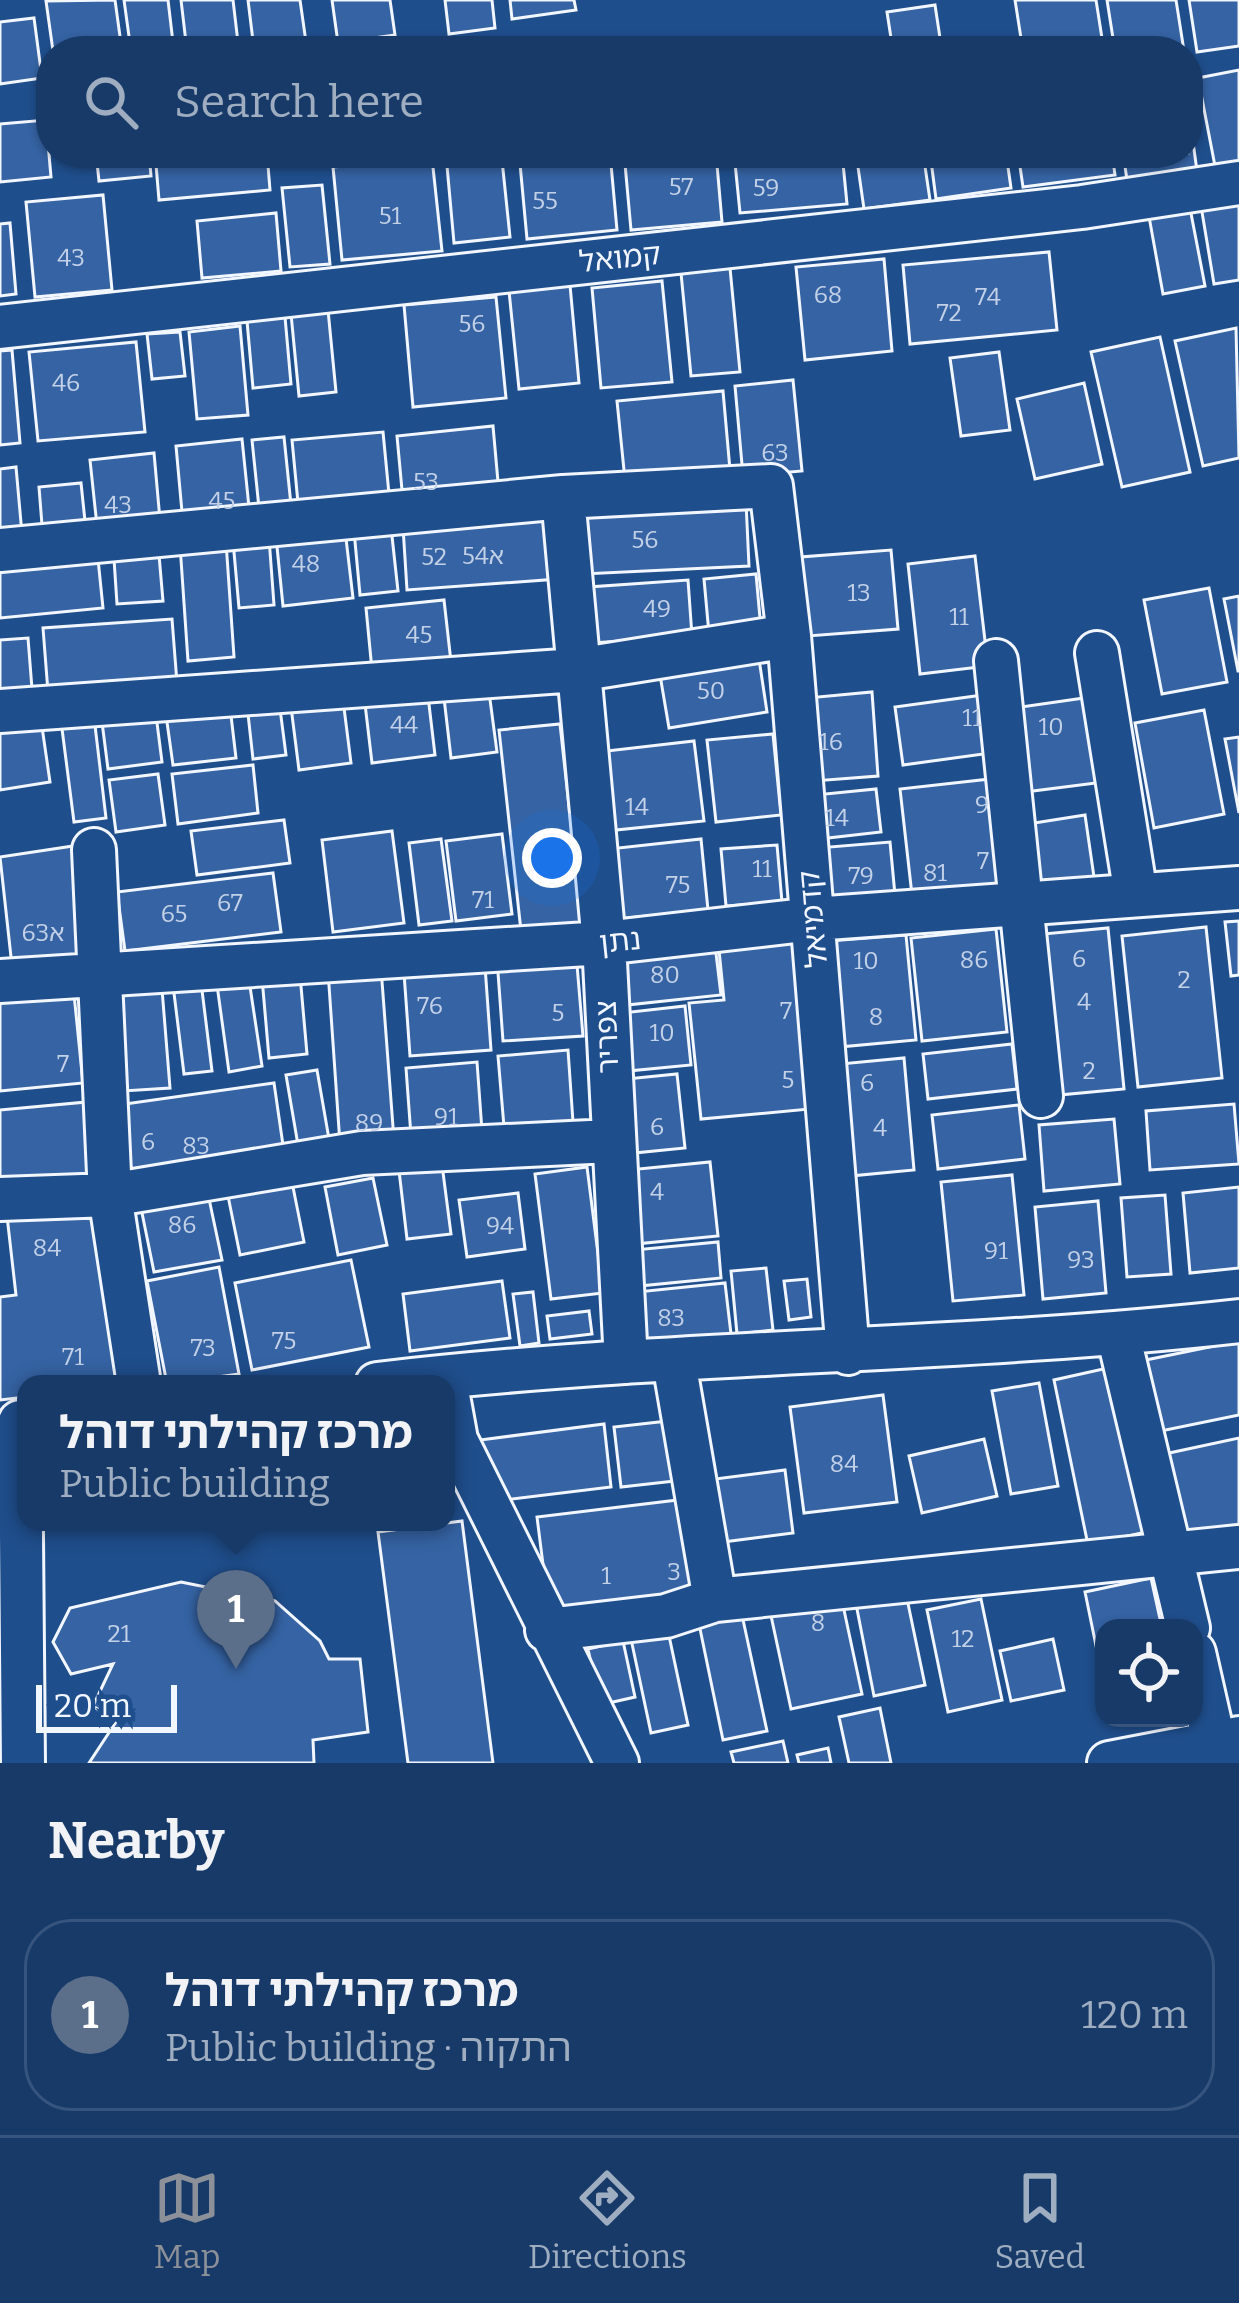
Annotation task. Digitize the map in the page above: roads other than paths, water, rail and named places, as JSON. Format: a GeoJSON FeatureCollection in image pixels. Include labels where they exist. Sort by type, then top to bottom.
{"type":"FeatureCollection","features":[{"type":"Feature","properties":{"kind":"street","name":"קמואל"},"geometry":{"type":"LineString","coordinates":[[0,327],[1082,207],[1239,183]]}},
{"type":"Feature","properties":{"kind":"street","name":"קדמיאל"},"geometry":{"type":"LineString","coordinates":[[563,497],[771,486],[789,636],[848,1353]]}},
{"type":"Feature","properties":{"kind":"street"},"geometry":{"type":"LineString","coordinates":[[0,550],[563,497]]}},
{"type":"Feature","properties":{"kind":"street","name":"צפריר"},"geometry":{"type":"LineString","coordinates":[[563,497],[604,943],[626,1362]]}},
{"type":"Feature","properties":{"kind":"street"},"geometry":{"type":"LineString","coordinates":[[0,711],[577,670],[789,636]]}},
{"type":"Feature","properties":{"kind":"street"},"geometry":{"type":"LineString","coordinates":[[1097,653],[1136,895]]}},
{"type":"Feature","properties":{"kind":"street"},"geometry":{"type":"LineString","coordinates":[[996,662],[1041,1096]]}},
{"type":"Feature","properties":{"kind":"street"},"geometry":{"type":"LineString","coordinates":[[94,850],[110,1195],[139,1375]]}},
{"type":"Feature","properties":{"kind":"street","name":"נתן"},"geometry":{"type":"LineString","coordinates":[[0,981],[604,943],[813,919],[1239,888]]}},
{"type":"Feature","properties":{"kind":"street"},"geometry":{"type":"LineString","coordinates":[[0,1199],[110,1195],[362,1153],[611,1141]]}},
{"type":"Feature","properties":{"kind":"street"},"geometry":{"type":"LineString","coordinates":[[455,1381],[626,1362],[848,1353],[1239,1321]]}},
{"type":"Feature","properties":{"kind":"street"},"geometry":{"type":"LineString","coordinates":[[1118,1334],[1186,1619]]}},
{"type":"Feature","properties":{"kind":"street"},"geometry":{"type":"LineString","coordinates":[[674,1363],[715,1600]]}},
{"type":"Feature","properties":{"kind":"street"},"geometry":{"type":"LineString","coordinates":[[15,1423],[17,1508]]}},
{"type":"Feature","properties":{"kind":"street"},"geometry":{"type":"LineString","coordinates":[[455,1434],[547,1630],[617,1763]]}},
{"type":"Feature","properties":{"kind":"street"},"geometry":{"type":"LineString","coordinates":[[18,1531],[23,1763]]}},
{"type":"Feature","properties":{"kind":"street"},"geometry":{"type":"LineString","coordinates":[[547,1630],[666,1616],[715,1600],[1239,1547]]}},
{"type":"Feature","properties":{"kind":"street"},"geometry":{"type":"LineString","coordinates":[[1109,1763],[1224,1747],[1203,1682]]}},
{"type":"Feature","properties":{"kind":"place","name":"מרכז קהילתי דוהל"},"geometry":{"type":"Point","coordinates":[236,1669]}}]}
